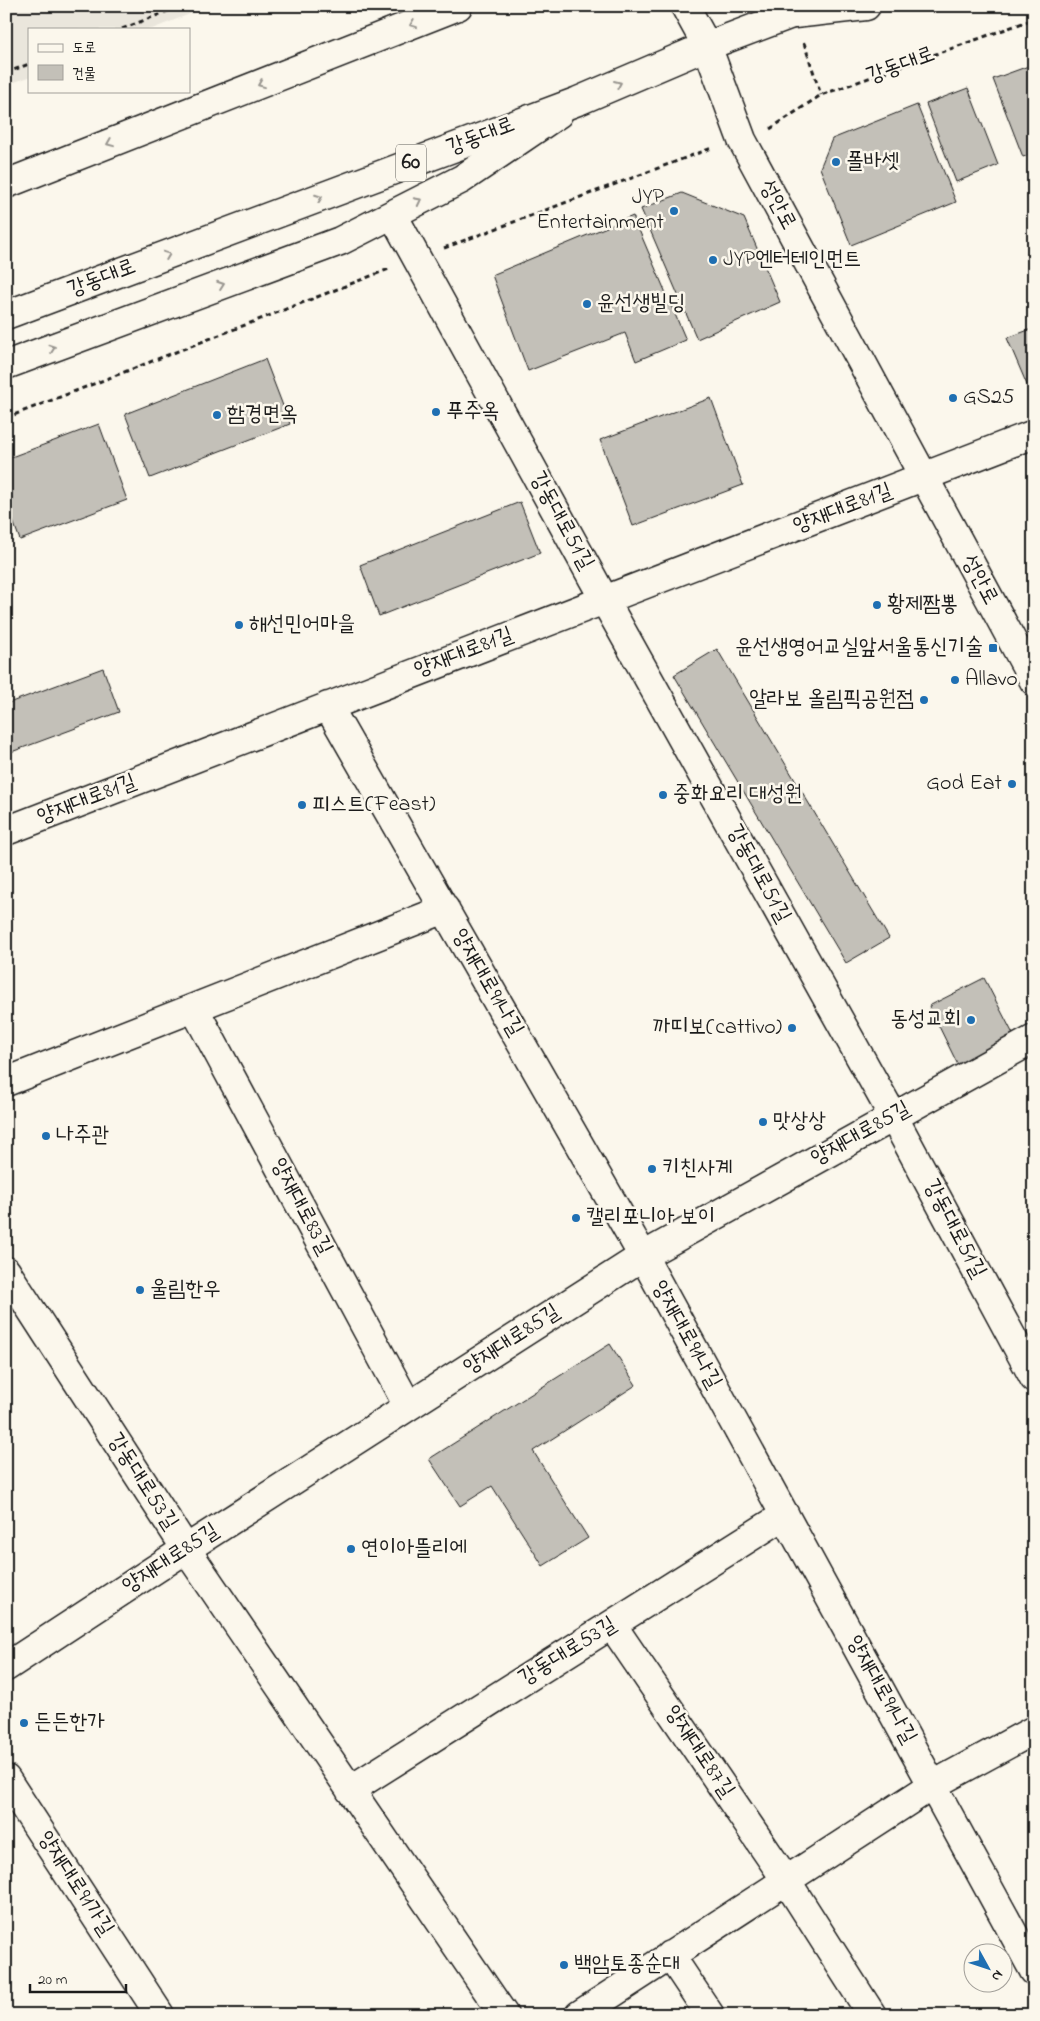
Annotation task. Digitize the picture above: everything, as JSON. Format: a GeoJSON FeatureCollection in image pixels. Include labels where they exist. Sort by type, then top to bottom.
{"type":"FeatureCollection","features":[{"type":"Feature","properties":{"kind":"street"},"geometry":{"type":"LineString","coordinates":[[6,184],[458,6]]}},
{"type":"Feature","properties":{"kind":"street","name":"성안로"},"geometry":{"type":"LineString","coordinates":[[685,6],[707,46],[742,140],[1034,681]]}},
{"type":"Feature","properties":{"kind":"street","name":"강동대로"},"geometry":{"type":"LineString","coordinates":[[6,315],[578,101],[707,46],[803,10],[866,6]]}},
{"type":"Feature","properties":{"kind":"street"},"geometry":{"type":"LineString","coordinates":[[6,365],[340,240],[462,179],[578,101]]}},
{"type":"Feature","properties":{"kind":"street","name":"강동대로51길"},"geometry":{"type":"LineString","coordinates":[[393,214],[604,599],[893,1116],[1034,1378]]}},
{"type":"Feature","properties":{"kind":"street"},"geometry":{"type":"LineString","coordinates":[[924,478],[1034,434]]}},
{"type":"Feature","properties":{"kind":"street","name":"양재대로81길"},"geometry":{"type":"LineString","coordinates":[[6,831],[604,599],[924,478]]}},
{"type":"Feature","properties":{"kind":"street","name":"양재대로91나길"},"geometry":{"type":"LineString","coordinates":[[328,706],[643,1256],[1034,1971]]}},
{"type":"Feature","properties":{"kind":"street"},"geometry":{"type":"LineString","coordinates":[[6,1082],[445,909]]}},
{"type":"Feature","properties":{"kind":"street","name":"양재대로83길"},"geometry":{"type":"LineString","coordinates":[[194,1008],[408,1406]]}},
{"type":"Feature","properties":{"kind":"street","name":"양재대로85길"},"geometry":{"type":"LineString","coordinates":[[6,1667],[186,1549],[643,1256],[1034,1039]]}},
{"type":"Feature","properties":{"kind":"street","name":"강동대로53길"},"geometry":{"type":"LineString","coordinates":[[6,1271],[186,1549],[504,2015]]}},
{"type":"Feature","properties":{"kind":"street","name":"강동대로53길"},"geometry":{"type":"LineString","coordinates":[[350,1790],[785,1515]]}},
{"type":"Feature","properties":{"kind":"street","name":"양재대로87길"},"geometry":{"type":"LineString","coordinates":[[612,1624],[786,1880],[872,2015]]}},
{"type":"Feature","properties":{"kind":"street"},"geometry":{"type":"LineString","coordinates":[[579,2015],[933,1785],[1034,1730]]}},
{"type":"Feature","properties":{"kind":"street","name":"양재대로91가길"},"geometry":{"type":"LineString","coordinates":[[6,1779],[160,2015]]}},
{"type":"Feature","properties":{"kind":"street"},"geometry":{"type":"LineString","coordinates":[[670,1955],[710,2015]]}},
{"type":"Feature","properties":{"kind":"path"},"geometry":{"type":"LineString","coordinates":[[125,28],[181,6]]}},
{"type":"Feature","properties":{"kind":"path"},"geometry":{"type":"LineString","coordinates":[[803,10],[821,95]]}},
{"type":"Feature","properties":{"kind":"path","name":"강동대로"},"geometry":{"type":"LineString","coordinates":[[776,127],[821,95],[1034,19]]}},
{"type":"Feature","properties":{"kind":"path"},"geometry":{"type":"LineString","coordinates":[[6,73],[28,64]]}},
{"type":"Feature","properties":{"kind":"path"},"geometry":{"type":"LineString","coordinates":[[6,418],[416,259],[706,150]]}},
{"type":"Feature","properties":{"kind":"shaded area"},"geometry":{"type":"Polygon","coordinates":[[[6,6],[210,6],[155,28],[28,28],[28,77],[6,85],[6,6]]]}},
{"type":"Feature","properties":{"kind":"building"},"geometry":{"type":"Polygon","coordinates":[[[1034,64],[1034,153],[1023,157],[993,79],[1034,64]]]}},
{"type":"Feature","properties":{"kind":"building"},"geometry":{"type":"Polygon","coordinates":[[[968,88],[998,165],[956,182],[926,104],[968,88]]]}},
{"type":"Feature","properties":{"kind":"building"},"geometry":{"type":"Polygon","coordinates":[[[917,105],[956,202],[851,245],[820,168],[832,139],[917,105]]]}},
{"type":"Feature","properties":{"kind":"building","name":"JYP엔터테인먼트"},"geometry":{"type":"Polygon","coordinates":[[[682,193],[744,218],[780,302],[697,339],[641,209],[682,193]]]}},
{"type":"Feature","properties":{"kind":"building","name":"윤선생빌딩"},"geometry":{"type":"Polygon","coordinates":[[[633,216],[686,340],[636,361],[625,333],[528,371],[492,275],[633,216]]]}},
{"type":"Feature","properties":{"kind":"building"},"geometry":{"type":"Polygon","coordinates":[[[1034,328],[1034,390],[1030,392],[1007,338],[1034,328]]]}},
{"type":"Feature","properties":{"kind":"building"},"geometry":{"type":"Polygon","coordinates":[[[265,359],[290,424],[150,478],[125,414],[265,359]]]}},
{"type":"Feature","properties":{"kind":"building"},"geometry":{"type":"Polygon","coordinates":[[[711,398],[743,485],[633,526],[600,440],[711,398]]]}},
{"type":"Feature","properties":{"kind":"building"},"geometry":{"type":"Polygon","coordinates":[[[99,424],[127,500],[20,540],[6,502],[6,459],[99,424]]]}},
{"type":"Feature","properties":{"kind":"building"},"geometry":{"type":"Polygon","coordinates":[[[520,502],[540,553],[379,616],[360,565],[520,502]]]}},
{"type":"Feature","properties":{"kind":"building"},"geometry":{"type":"Polygon","coordinates":[[[717,649],[889,938],[846,963],[674,675],[717,649]]]}},
{"type":"Feature","properties":{"kind":"building"},"geometry":{"type":"Polygon","coordinates":[[[103,668],[119,712],[6,754],[6,704],[103,668]]]}},
{"type":"Feature","properties":{"kind":"building","name":"동성교회"},"geometry":{"type":"Polygon","coordinates":[[[984,978],[1013,1034],[958,1065],[929,1006],[984,978]]]}},
{"type":"Feature","properties":{"kind":"building"},"geometry":{"type":"Polygon","coordinates":[[[610,1344],[636,1385],[533,1451],[588,1538],[543,1566],[492,1486],[460,1506],[429,1459],[610,1344]]]}},
{"type":"Feature","properties":{"kind":"place","name":"폴바셋"},"geometry":{"type":"Point","coordinates":[836,162]}},
{"type":"Feature","properties":{"kind":"place","name":"JYP Entertainment"},"geometry":{"type":"Point","coordinates":[674,211]}},
{"type":"Feature","properties":{"kind":"place","name":"JYP엔터테인먼트"},"geometry":{"type":"Point","coordinates":[713,260]}},
{"type":"Feature","properties":{"kind":"place","name":"윤선생빌딩"},"geometry":{"type":"Point","coordinates":[587,304]}},
{"type":"Feature","properties":{"kind":"place","name":"GS25"},"geometry":{"type":"Point","coordinates":[953,398]}},
{"type":"Feature","properties":{"kind":"place","name":"푸주옥"},"geometry":{"type":"Point","coordinates":[436,412]}},
{"type":"Feature","properties":{"kind":"place","name":"함경면옥"},"geometry":{"type":"Point","coordinates":[217,415]}},
{"type":"Feature","properties":{"kind":"place","name":"황제짬뽕"},"geometry":{"type":"Point","coordinates":[877,605]}},
{"type":"Feature","properties":{"kind":"place","name":"해선민어마을"},"geometry":{"type":"Point","coordinates":[239,625]}},
{"type":"Feature","properties":{"kind":"place","name":"윤선생영어교실앞서울통신기술"},"geometry":{"type":"Point","coordinates":[993,648]}},
{"type":"Feature","properties":{"kind":"place","name":"Allavo"},"geometry":{"type":"Point","coordinates":[955,680]}},
{"type":"Feature","properties":{"kind":"place","name":"알라보 올림픽공원점"},"geometry":{"type":"Point","coordinates":[924,700]}},
{"type":"Feature","properties":{"kind":"place","name":"God Eat"},"geometry":{"type":"Point","coordinates":[1012,784]}},
{"type":"Feature","properties":{"kind":"place","name":"중화요리 대성원"},"geometry":{"type":"Point","coordinates":[663,795]}},
{"type":"Feature","properties":{"kind":"place","name":"피스트(Feast)"},"geometry":{"type":"Point","coordinates":[302,805]}},
{"type":"Feature","properties":{"kind":"place","name":"동성교회"},"geometry":{"type":"Point","coordinates":[971,1020]}},
{"type":"Feature","properties":{"kind":"place","name":"까띠보(cattivo)"},"geometry":{"type":"Point","coordinates":[792,1028]}},
{"type":"Feature","properties":{"kind":"place","name":"맛상상"},"geometry":{"type":"Point","coordinates":[763,1122]}},
{"type":"Feature","properties":{"kind":"place","name":"나주관"},"geometry":{"type":"Point","coordinates":[46,1136]}},
{"type":"Feature","properties":{"kind":"place","name":"키친사계"},"geometry":{"type":"Point","coordinates":[652,1169]}},
{"type":"Feature","properties":{"kind":"place","name":"캘리포니아 보이"},"geometry":{"type":"Point","coordinates":[576,1218]}},
{"type":"Feature","properties":{"kind":"place","name":"울림한우"},"geometry":{"type":"Point","coordinates":[140,1290]}},
{"type":"Feature","properties":{"kind":"place","name":"연이아뜰리에"},"geometry":{"type":"Point","coordinates":[351,1549]}},
{"type":"Feature","properties":{"kind":"place","name":"든든한가"},"geometry":{"type":"Point","coordinates":[24,1723]}},
{"type":"Feature","properties":{"kind":"place","name":"백암토종순대"},"geometry":{"type":"Point","coordinates":[564,1965]}}]}
